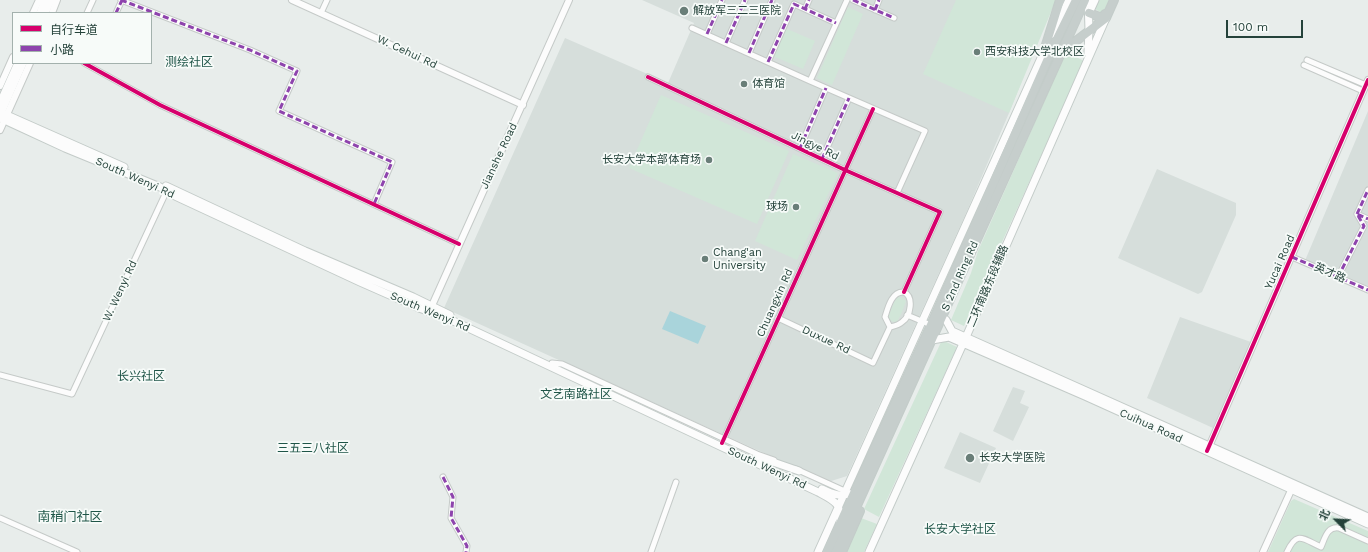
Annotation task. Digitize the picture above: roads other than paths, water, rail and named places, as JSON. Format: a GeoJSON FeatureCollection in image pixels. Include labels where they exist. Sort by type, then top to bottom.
{"type":"FeatureCollection","features":[{"type":"Feature","properties":{"kind":"highway"},"geometry":{"type":"LineString","coordinates":[[1044,51],[1060,0]]}},
{"type":"Feature","properties":{"kind":"highway","name":"S 2nd Ring Rd"},"geometry":{"type":"LineString","coordinates":[[827,552],[840,524],[848,494],[931,325],[1052,47],[1076,0]]}},
{"type":"Feature","properties":{"kind":"highway","name":"S 2nd Ring Rd"},"geometry":{"type":"LineString","coordinates":[[836,552],[935,340],[971,252],[1061,53],[1087,0]]}},
{"type":"Feature","properties":{"kind":"highway"},"geometry":{"type":"LineString","coordinates":[[1089,13],[1102,18],[1113,0]]}},
{"type":"Feature","properties":{"kind":"highway"},"geometry":{"type":"LineString","coordinates":[[1061,53],[1106,18],[1113,0]]}},
{"type":"Feature","properties":{"kind":"highway"},"geometry":{"type":"LineString","coordinates":[[842,552],[935,340],[946,320],[963,281],[971,252]]}},
{"type":"Feature","properties":{"kind":"main road"},"geometry":{"type":"LineString","coordinates":[[40,12],[45,0]]}},
{"type":"Feature","properties":{"kind":"main road"},"geometry":{"type":"LineString","coordinates":[[51,0],[51,12]]}},
{"type":"Feature","properties":{"kind":"main road"},"geometry":{"type":"LineString","coordinates":[[818,552],[839,507],[848,494],[922,321],[1044,51],[1069,0]]}},
{"type":"Feature","properties":{"kind":"main road"},"geometry":{"type":"LineString","coordinates":[[1086,63],[1089,47],[1089,13],[1087,0]]}},
{"type":"Feature","properties":{"kind":"main road"},"geometry":{"type":"LineString","coordinates":[[1089,13],[1095,0]]}},
{"type":"Feature","properties":{"kind":"main road","name":"二环南路东段辅路"},"geometry":{"type":"LineString","coordinates":[[868,552],[964,340],[1106,18]]}},
{"type":"Feature","properties":{"kind":"main road"},"geometry":{"type":"LineString","coordinates":[[0,103],[18,64]]}},
{"type":"Feature","properties":{"kind":"main road"},"geometry":{"type":"LineString","coordinates":[[2,115],[23,64]]}},
{"type":"Feature","properties":{"kind":"main road","name":"South Wenyi Rd"},"geometry":{"type":"LineString","coordinates":[[2,115],[723,441],[756,459],[824,490],[837,495],[848,494]]}},
{"type":"Feature","properties":{"kind":"main road","name":"South Wenyi Rd"},"geometry":{"type":"LineString","coordinates":[[430,309],[818,492],[831,499],[839,507]]}},
{"type":"Feature","properties":{"kind":"main road","name":"Cuihua Road"},"geometry":{"type":"LineString","coordinates":[[946,320],[952,331],[964,340]]}},
{"type":"Feature","properties":{"kind":"main road","name":"Cuihua Road"},"geometry":{"type":"LineString","coordinates":[[935,340],[949,337],[964,340],[1292,487],[1368,524]]}},
{"type":"Feature","properties":{"kind":"main road"},"geometry":{"type":"LineString","coordinates":[[756,459],[773,462],[798,471]]}},
{"type":"Feature","properties":{"kind":"main road","name":"Cuihua Road"},"geometry":{"type":"LineString","coordinates":[[1292,487],[1368,517]]}},
{"type":"Feature","properties":{"kind":"main road"},"geometry":{"type":"LineString","coordinates":[[839,507],[840,524]]}},
{"type":"Feature","properties":{"kind":"street"},"geometry":{"type":"LineString","coordinates":[[33,12],[39,0]]}},
{"type":"Feature","properties":{"kind":"street"},"geometry":{"type":"LineString","coordinates":[[51,12],[58,0]]}},
{"type":"Feature","properties":{"kind":"street"},"geometry":{"type":"LineString","coordinates":[[88,12],[93,0]]}},
{"type":"Feature","properties":{"kind":"street"},"geometry":{"type":"LineString","coordinates":[[116,12],[122,0],[250,50],[297,71],[279,111],[392,162],[374,204]]}},
{"type":"Feature","properties":{"kind":"street","name":"W. Cehui Rd"},"geometry":{"type":"LineString","coordinates":[[292,0],[523,105]]}},
{"type":"Feature","properties":{"kind":"street"},"geometry":{"type":"LineString","coordinates":[[321,13],[327,0]]}},
{"type":"Feature","properties":{"kind":"street","name":"Jianshe Road"},"geometry":{"type":"LineString","coordinates":[[430,309],[569,0]]}},
{"type":"Feature","properties":{"kind":"street"},"geometry":{"type":"LineString","coordinates":[[707,34],[722,0]]}},
{"type":"Feature","properties":{"kind":"street"},"geometry":{"type":"LineString","coordinates":[[726,43],[745,0]]}},
{"type":"Feature","properties":{"kind":"street"},"geometry":{"type":"LineString","coordinates":[[749,53],[772,0]]}},
{"type":"Feature","properties":{"kind":"street"},"geometry":{"type":"LineString","coordinates":[[805,9],[809,0]]}},
{"type":"Feature","properties":{"kind":"street"},"geometry":{"type":"LineString","coordinates":[[810,81],[847,0]]}},
{"type":"Feature","properties":{"kind":"street"},"geometry":{"type":"LineString","coordinates":[[853,0],[861,2],[894,18]]}},
{"type":"Feature","properties":{"kind":"street"},"geometry":{"type":"LineString","coordinates":[[875,10],[879,0]]}},
{"type":"Feature","properties":{"kind":"street"},"geometry":{"type":"LineString","coordinates":[[768,62],[794,4],[836,23]]}},
{"type":"Feature","properties":{"kind":"street"},"geometry":{"type":"LineString","coordinates":[[692,28],[925,131],[897,193]]}},
{"type":"Feature","properties":{"kind":"street"},"geometry":{"type":"LineString","coordinates":[[0,86],[12,59]]}},
{"type":"Feature","properties":{"kind":"street"},"geometry":{"type":"LineString","coordinates":[[1307,60],[1366,85]]}},
{"type":"Feature","properties":{"kind":"street"},"geometry":{"type":"LineString","coordinates":[[0,130],[2,115],[29,64]]}},
{"type":"Feature","properties":{"kind":"street"},"geometry":{"type":"LineString","coordinates":[[93,65],[160,105],[459,244]]}},
{"type":"Feature","properties":{"kind":"street"},"geometry":{"type":"LineString","coordinates":[[1304,65],[1366,85]]}},
{"type":"Feature","properties":{"kind":"street","name":"Jingye Rd"},"geometry":{"type":"LineString","coordinates":[[648,77],[845,170],[940,212],[904,292],[895,294],[888,310],[885,317],[890,327]]}},
{"type":"Feature","properties":{"kind":"street","name":"Yucai Road"},"geometry":{"type":"LineString","coordinates":[[1208,449],[1366,85]]}},
{"type":"Feature","properties":{"kind":"street"},"geometry":{"type":"LineString","coordinates":[[800,148],[826,88]]}},
{"type":"Feature","properties":{"kind":"street"},"geometry":{"type":"LineString","coordinates":[[822,159],[849,98]]}},
{"type":"Feature","properties":{"kind":"street","name":"Chuangxin Rd"},"geometry":{"type":"LineString","coordinates":[[723,441],[873,109]]}},
{"type":"Feature","properties":{"kind":"street","name":"W. Wenyi Rd"},"geometry":{"type":"LineString","coordinates":[[0,375],[72,394],[167,189]]}},
{"type":"Feature","properties":{"kind":"street"},"geometry":{"type":"LineString","coordinates":[[1357,214],[1368,190]]}},
{"type":"Feature","properties":{"kind":"street"},"geometry":{"type":"LineString","coordinates":[[1357,214],[1368,219]]}},
{"type":"Feature","properties":{"kind":"street"},"geometry":{"type":"LineString","coordinates":[[1338,277],[1364,226],[1357,214]]}},
{"type":"Feature","properties":{"kind":"street","name":"英才路"},"geometry":{"type":"LineString","coordinates":[[1292,257],[1368,290]]}},
{"type":"Feature","properties":{"kind":"street"},"geometry":{"type":"LineString","coordinates":[[890,327],[904,322],[907,315],[911,302],[909,296],[904,292]]}},
{"type":"Feature","properties":{"kind":"street"},"geometry":{"type":"LineString","coordinates":[[907,315],[931,325]]}},
{"type":"Feature","properties":{"kind":"street","name":"Duxue Rd"},"geometry":{"type":"LineString","coordinates":[[778,318],[873,362],[890,327]]}},
{"type":"Feature","properties":{"kind":"street"},"geometry":{"type":"LineString","coordinates":[[723,441],[786,463],[798,471],[848,494]]}},
{"type":"Feature","properties":{"kind":"street"},"geometry":{"type":"LineString","coordinates":[[443,477],[453,497],[451,518],[467,546],[466,552]]}},
{"type":"Feature","properties":{"kind":"street"},"geometry":{"type":"LineString","coordinates":[[651,552],[676,482]]}},
{"type":"Feature","properties":{"kind":"street"},"geometry":{"type":"LineString","coordinates":[[1263,552],[1292,487]]}},
{"type":"Feature","properties":{"kind":"street"},"geometry":{"type":"LineString","coordinates":[[0,518],[77,552]]}},
{"type":"Feature","properties":{"kind":"street"},"geometry":{"type":"LineString","coordinates":[[1287,552],[1292,542],[1298,538],[1303,538],[1321,546],[1328,532],[1334,528],[1339,528],[1368,541]]}},
{"type":"Feature","properties":{"kind":"water"},"geometry":{"type":"Polygon","coordinates":[[[670,311],[706,326],[698,344],[662,329],[670,311]]]}},
{"type":"Feature","properties":{"kind":"place","name":"解放军三二三医院"},"geometry":{"type":"Point","coordinates":[684,11]}},
{"type":"Feature","properties":{"kind":"place","name":"西安科技大学北校区"},"geometry":{"type":"Point","coordinates":[977,52]}},
{"type":"Feature","properties":{"kind":"place","name":"体育馆"},"geometry":{"type":"Point","coordinates":[744,84]}},
{"type":"Feature","properties":{"kind":"place","name":"长安大学本部体育场"},"geometry":{"type":"Point","coordinates":[709,160]}},
{"type":"Feature","properties":{"kind":"place","name":"球场"},"geometry":{"type":"Point","coordinates":[796,207]}},
{"type":"Feature","properties":{"kind":"place","name":"Chang'an University"},"geometry":{"type":"Point","coordinates":[705,259]}},
{"type":"Feature","properties":{"kind":"place","name":"长安大学医院"},"geometry":{"type":"Point","coordinates":[970,458]}},
{"type":"Feature","properties":{"kind":"district","name":"测绘社区"},"geometry":{"type":"Point","coordinates":[189,62]}},
{"type":"Feature","properties":{"kind":"district","name":"长兴社区"},"geometry":{"type":"Point","coordinates":[141,376]}},
{"type":"Feature","properties":{"kind":"district","name":"文艺南路社区"},"geometry":{"type":"Point","coordinates":[576,394]}},
{"type":"Feature","properties":{"kind":"district","name":"三五三八社区"},"geometry":{"type":"Point","coordinates":[313,448]}},
{"type":"Feature","properties":{"kind":"district","name":"南稍门社区"},"geometry":{"type":"Point","coordinates":[70,517]}},
{"type":"Feature","properties":{"kind":"district","name":"长安大学社区"},"geometry":{"type":"Point","coordinates":[960,529]}}]}
